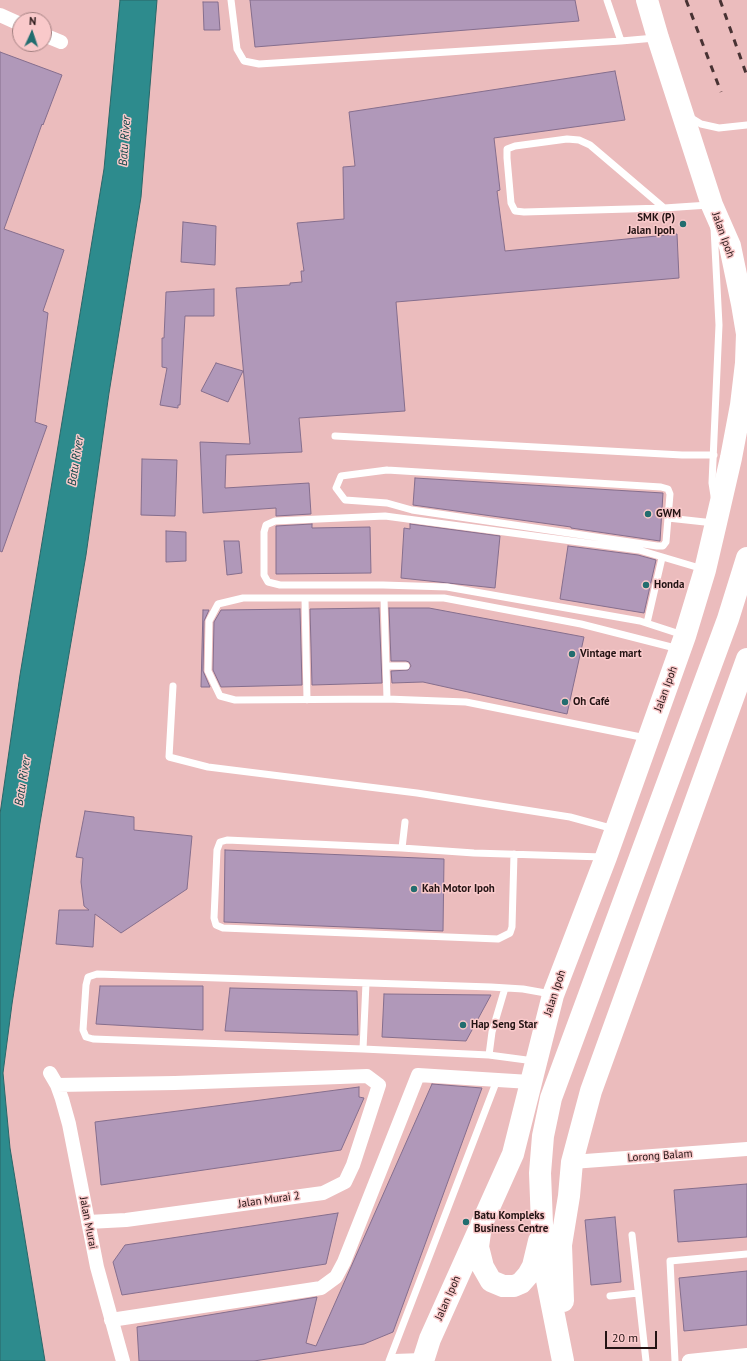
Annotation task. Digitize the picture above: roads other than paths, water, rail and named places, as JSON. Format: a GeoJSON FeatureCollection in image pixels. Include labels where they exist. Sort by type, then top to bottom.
{"type":"FeatureCollection","features":[{"type":"Feature","properties":{"kind":"main road","name":"Jalan Ipoh"},"geometry":{"type":"LineString","coordinates":[[426,1361],[430,1339],[513,1154],[553,995],[606,857],[683,642],[705,570],[731,458],[741,405],[746,363],[747,333],[730,246],[712,205],[647,0]]}},
{"type":"Feature","properties":{"kind":"main road"},"geometry":{"type":"LineString","coordinates":[[712,205],[747,247]]}},
{"type":"Feature","properties":{"kind":"main road"},"geometry":{"type":"LineString","coordinates":[[564,1361],[547,1280],[542,1224],[540,1173],[543,1136],[551,1098],[728,619],[747,558]]}},
{"type":"Feature","properties":{"kind":"main road"},"geometry":{"type":"LineString","coordinates":[[564,1361],[561,1245],[569,1196],[572,1162],[591,1091],[747,659]]}},
{"type":"Feature","properties":{"kind":"main road"},"geometry":{"type":"LineString","coordinates":[[481,1226],[478,1247],[484,1267],[492,1281],[503,1286],[514,1286],[521,1283],[533,1266],[542,1224]]}},
{"type":"Feature","properties":{"kind":"street"},"geometry":{"type":"LineString","coordinates":[[0,15],[12,20]]}},
{"type":"Feature","properties":{"kind":"street"},"geometry":{"type":"LineString","coordinates":[[52,38],[61,42]]}},
{"type":"Feature","properties":{"kind":"street"},"geometry":{"type":"LineString","coordinates":[[111,1320],[321,1288],[336,1277],[344,1262],[418,1075],[530,1082]]}},
{"type":"Feature","properties":{"kind":"street","name":"Jalan Murai 2"},"geometry":{"type":"LineString","coordinates":[[53,1079],[175,1083],[367,1076],[379,1085],[353,1165],[345,1182],[323,1193],[126,1220],[88,1222]]}},
{"type":"Feature","properties":{"kind":"street","name":"Jalan Murai"},"geometry":{"type":"LineString","coordinates":[[53,1079],[62,1099],[97,1267],[123,1361]]}},
{"type":"Feature","properties":{"kind":"street","name":"Lorong Balam"},"geometry":{"type":"LineString","coordinates":[[572,1162],[747,1149]]}},
{"type":"Feature","properties":{"kind":"street"},"geometry":{"type":"LineString","coordinates":[[689,1361],[745,1357]]}},
{"type":"Feature","properties":{"kind":"street"},"geometry":{"type":"LineString","coordinates":[[394,1361],[426,1361]]}},
{"type":"Feature","properties":{"kind":"lane"},"geometry":{"type":"LineString","coordinates":[[231,0],[237,49],[244,61],[259,64],[658,38]]}},
{"type":"Feature","properties":{"kind":"lane"},"geometry":{"type":"LineString","coordinates":[[607,0],[621,41]]}},
{"type":"Feature","properties":{"kind":"lane"},"geometry":{"type":"LineString","coordinates":[[683,112],[701,124],[719,128],[747,125]]}},
{"type":"Feature","properties":{"kind":"lane"},"geometry":{"type":"LineString","coordinates":[[664,208],[590,146],[579,140],[566,139],[515,146],[507,149],[511,204],[515,211],[664,208],[712,205],[719,325],[712,483],[716,523],[668,518]]}},
{"type":"Feature","properties":{"kind":"lane"},"geometry":{"type":"LineString","coordinates":[[335,436],[682,455],[714,455]]}},
{"type":"Feature","properties":{"kind":"lane"},"geometry":{"type":"LineString","coordinates":[[387,470],[661,487],[668,489],[670,494],[668,518],[666,542],[663,546],[657,546],[412,510],[387,503],[345,500],[336,488],[341,476],[387,470]]}},
{"type":"Feature","properties":{"kind":"lane"},"geometry":{"type":"LineString","coordinates":[[683,642],[647,623],[447,587],[383,585],[280,585],[268,582],[264,575],[264,532],[266,525],[275,521],[385,516],[639,550],[705,570]]}},
{"type":"Feature","properties":{"kind":"lane"},"geometry":{"type":"LineString","coordinates":[[647,623],[662,558]]}},
{"type":"Feature","properties":{"kind":"lane"},"geometry":{"type":"LineString","coordinates":[[648,739],[466,702],[387,699],[235,700],[220,696],[208,671],[209,621],[218,604],[242,598],[444,598],[581,624],[650,641],[683,642]]}},
{"type":"Feature","properties":{"kind":"lane"},"geometry":{"type":"LineString","coordinates":[[305,598],[307,700]]}},
{"type":"Feature","properties":{"kind":"lane"},"geometry":{"type":"LineString","coordinates":[[384,598],[387,699]]}},
{"type":"Feature","properties":{"kind":"lane"},"geometry":{"type":"LineString","coordinates":[[386,666],[406,666]]}},
{"type":"Feature","properties":{"kind":"lane"},"geometry":{"type":"LineString","coordinates":[[173,686],[169,757],[208,767],[417,793],[570,817],[616,829]]}},
{"type":"Feature","properties":{"kind":"lane"},"geometry":{"type":"LineString","coordinates":[[402,848],[405,822]]}},
{"type":"Feature","properties":{"kind":"lane"},"geometry":{"type":"LineString","coordinates":[[514,854],[512,927],[510,933],[498,940],[223,928],[216,925],[214,918],[217,850],[220,842],[228,840],[606,857]]}},
{"type":"Feature","properties":{"kind":"lane"},"geometry":{"type":"LineString","coordinates":[[536,1061],[489,1055],[93,1039],[86,1037],[83,1030],[86,985],[88,977],[97,974],[505,988],[523,989],[553,995]]}},
{"type":"Feature","properties":{"kind":"lane"},"geometry":{"type":"LineString","coordinates":[[363,1049],[366,983]]}},
{"type":"Feature","properties":{"kind":"lane"},"geometry":{"type":"LineString","coordinates":[[489,1055],[492,1032],[505,988]]}},
{"type":"Feature","properties":{"kind":"lane"},"geometry":{"type":"LineString","coordinates":[[389,1361],[497,1080]]}},
{"type":"Feature","properties":{"kind":"lane"},"geometry":{"type":"LineString","coordinates":[[632,1235],[646,1361]]}},
{"type":"Feature","properties":{"kind":"lane"},"geometry":{"type":"LineString","coordinates":[[675,1361],[670,1261],[747,1254]]}},
{"type":"Feature","properties":{"kind":"lane"},"geometry":{"type":"LineString","coordinates":[[610,1296],[638,1293]]}},
{"type":"Feature","properties":{"kind":"water","name":"Batu River"},"geometry":{"type":"Polygon","coordinates":[[[120,0],[157,0],[141,197],[109,393],[86,555],[40,823],[3,1073],[10,1148],[45,1361],[0,1361],[0,814],[20,675],[104,169],[120,0]]]}},
{"type":"Feature","properties":{"kind":"railway"},"geometry":{"type":"LineString","coordinates":[[686,0],[721,92]]}},
{"type":"Feature","properties":{"kind":"railway"},"geometry":{"type":"LineString","coordinates":[[720,0],[747,76]]}},
{"type":"Feature","properties":{"kind":"place","name":"SMK (P) Jalan Ipoh"},"geometry":{"type":"Point","coordinates":[683,224]}},
{"type":"Feature","properties":{"kind":"place","name":"GWM"},"geometry":{"type":"Point","coordinates":[648,514]}},
{"type":"Feature","properties":{"kind":"place","name":"Honda"},"geometry":{"type":"Point","coordinates":[646,585]}},
{"type":"Feature","properties":{"kind":"place","name":"Vintage mart"},"geometry":{"type":"Point","coordinates":[572,654]}},
{"type":"Feature","properties":{"kind":"place","name":"Oh Café"},"geometry":{"type":"Point","coordinates":[565,702]}},
{"type":"Feature","properties":{"kind":"place","name":"Kah Motor Ipoh"},"geometry":{"type":"Point","coordinates":[414,889]}},
{"type":"Feature","properties":{"kind":"place","name":"Hap Seng Star"},"geometry":{"type":"Point","coordinates":[463,1025]}},
{"type":"Feature","properties":{"kind":"place","name":"Batu Kompleks Business Centre"},"geometry":{"type":"Point","coordinates":[466,1222]}}]}
